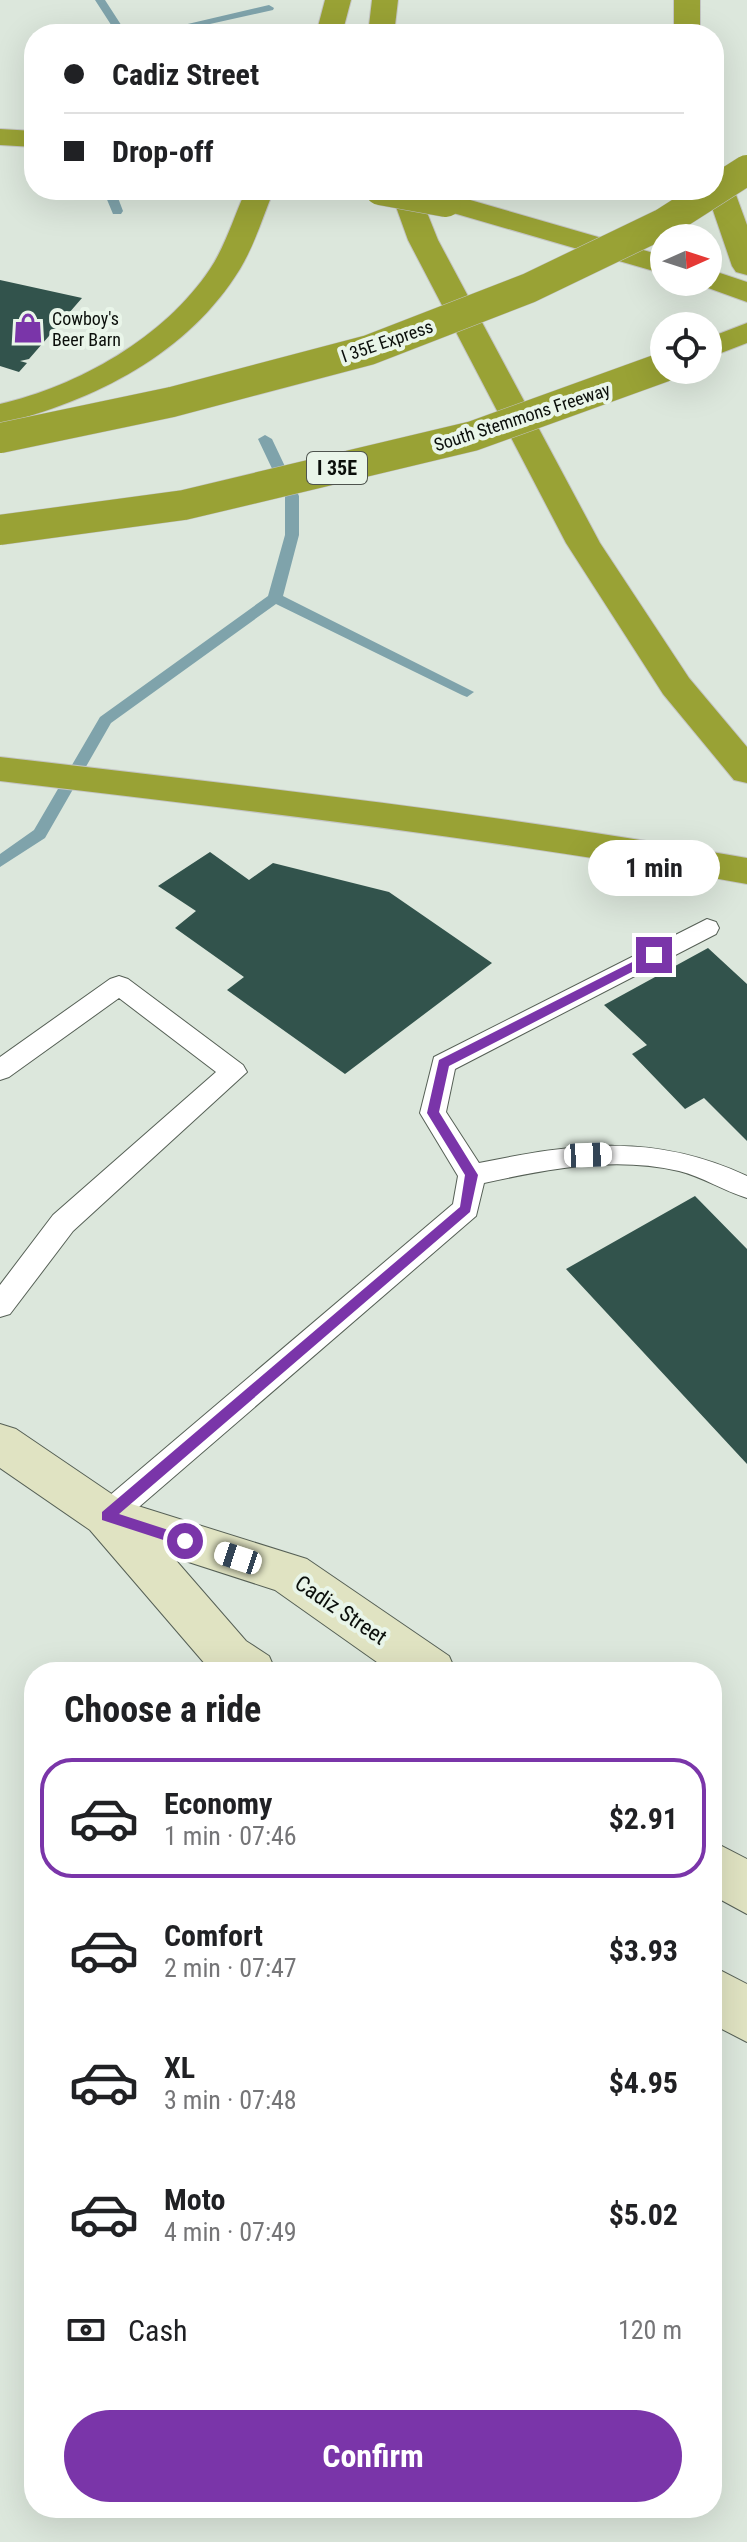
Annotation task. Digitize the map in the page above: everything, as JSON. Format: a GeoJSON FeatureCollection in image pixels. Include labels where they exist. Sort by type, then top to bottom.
{"type":"FeatureCollection","features":[{"type":"Feature","properties":{"kind":"highway"},"geometry":{"type":"LineString","coordinates":[[332,24],[338,0]]}},
{"type":"Feature","properties":{"kind":"highway"},"geometry":{"type":"LineString","coordinates":[[382,24],[385,0]]}},
{"type":"Feature","properties":{"kind":"highway"},"geometry":{"type":"LineString","coordinates":[[687,0],[687,24]]}},
{"type":"Feature","properties":{"kind":"highway"},"geometry":{"type":"LineString","coordinates":[[0,137],[24,138]]}},
{"type":"Feature","properties":{"kind":"highway","name":"I 35E Express"},"geometry":{"type":"LineString","coordinates":[[724,185],[747,170]]}},
{"type":"Feature","properties":{"kind":"highway"},"geometry":{"type":"LineString","coordinates":[[0,414],[75,391],[155,345],[219,278],[255,200]]}},
{"type":"Feature","properties":{"kind":"highway"},"geometry":{"type":"LineString","coordinates":[[408,200],[423,240],[583,543],[676,686],[747,771]]}},
{"type":"Feature","properties":{"kind":"highway"},"geometry":{"type":"LineString","coordinates":[[435,200],[650,261]]}},
{"type":"Feature","properties":{"kind":"highway","name":"I 35E Express"},"geometry":{"type":"LineString","coordinates":[[0,438],[172,402],[369,350],[529,288],[664,223],[700,200]]}},
{"type":"Feature","properties":{"kind":"highway"},"geometry":{"type":"LineString","coordinates":[[724,200],[747,266]]}},
{"type":"Feature","properties":{"kind":"highway"},"geometry":{"type":"LineString","coordinates":[[722,283],[747,293]]}},
{"type":"Feature","properties":{"kind":"highway"},"geometry":{"type":"LineString","coordinates":[[722,343],[747,332]]}},
{"type":"Feature","properties":{"kind":"highway","name":"South Stemmons Freeway"},"geometry":{"type":"LineString","coordinates":[[0,530],[184,505],[473,436],[650,372]]}},
{"type":"Feature","properties":{"kind":"highway"},"geometry":{"type":"LineString","coordinates":[[0,769],[386,814],[585,842],[747,871]]}},
{"type":"Feature","properties":{"kind":"main road","name":"Cadiz Street"},"geometry":{"type":"LineString","coordinates":[[0,1443],[107,1516],[237,1662]]}},
{"type":"Feature","properties":{"kind":"main road","name":"Cadiz Street"},"geometry":{"type":"LineString","coordinates":[[107,1516],[290,1574],[417,1662]]}},
{"type":"Feature","properties":{"kind":"main road"},"geometry":{"type":"LineString","coordinates":[[722,1872],[747,1889]]}},
{"type":"Feature","properties":{"kind":"main road"},"geometry":{"type":"LineString","coordinates":[[722,1999],[747,2016]]}},
{"type":"Feature","properties":{"kind":"lane"},"geometry":{"type":"LineString","coordinates":[[107,1516],[466,1209],[472,1175],[433,1113],[443,1064],[707,928]]}},
{"type":"Feature","properties":{"kind":"lane"},"geometry":{"type":"LineString","coordinates":[[0,1070],[119,985],[234,1072],[63,1223],[0,1306]]}},
{"type":"Feature","properties":{"kind":"lane"},"geometry":{"type":"LineString","coordinates":[[472,1175],[560,1156],[645,1152],[728,1177],[747,1188]]}},
{"type":"Feature","properties":{"kind":"building","name":"Cowboy's Beer Barn"},"geometry":{"type":"Polygon","coordinates":[[[0,280],[82,298],[29,359],[20,361],[27,363],[19,372],[0,366],[0,280]]]}},
{"type":"Feature","properties":{"kind":"building"},"geometry":{"type":"Polygon","coordinates":[[[210,852],[249,880],[273,863],[389,892],[492,963],[345,1074],[227,990],[244,977],[175,928],[196,911],[158,886],[210,852]]]}},
{"type":"Feature","properties":{"kind":"building"},"geometry":{"type":"Polygon","coordinates":[[[708,948],[747,984],[747,1141],[704,1098],[685,1109],[632,1054],[647,1045],[604,1005],[708,948]]]}},
{"type":"Feature","properties":{"kind":"building"},"geometry":{"type":"Polygon","coordinates":[[[695,1196],[747,1249],[747,1464],[566,1269],[695,1196]]]}},
{"type":"Feature","properties":{"kind":"waterway"},"geometry":{"type":"LineString","coordinates":[[100,0],[116,24]]}},
{"type":"Feature","properties":{"kind":"waterway"},"geometry":{"type":"LineString","coordinates":[[196,24],[269,8]]}},
{"type":"Feature","properties":{"kind":"waterway"},"geometry":{"type":"LineString","coordinates":[[113,200],[117,211]]}},
{"type":"Feature","properties":{"kind":"waterway"},"geometry":{"type":"LineString","coordinates":[[265,439],[292,496],[292,535],[275,598]]}},
{"type":"Feature","properties":{"kind":"waterway"},"geometry":{"type":"LineString","coordinates":[[0,862],[40,834],[105,720],[275,598]]}},
{"type":"Feature","properties":{"kind":"waterway"},"geometry":{"type":"LineString","coordinates":[[275,598],[467,692]]}},
{"type":"Feature","properties":{"kind":"place","name":"Cowboy's Beer Barn"},"geometry":{"type":"Point","coordinates":[28,328]}},
{"type":"Feature","properties":{"kind":"route"},"geometry":{"type":"LineString","coordinates":[[185,1541],[107,1516],[180,1450],[466,1209],[472,1175],[433,1113],[443,1064],[654,955]]}}]}
